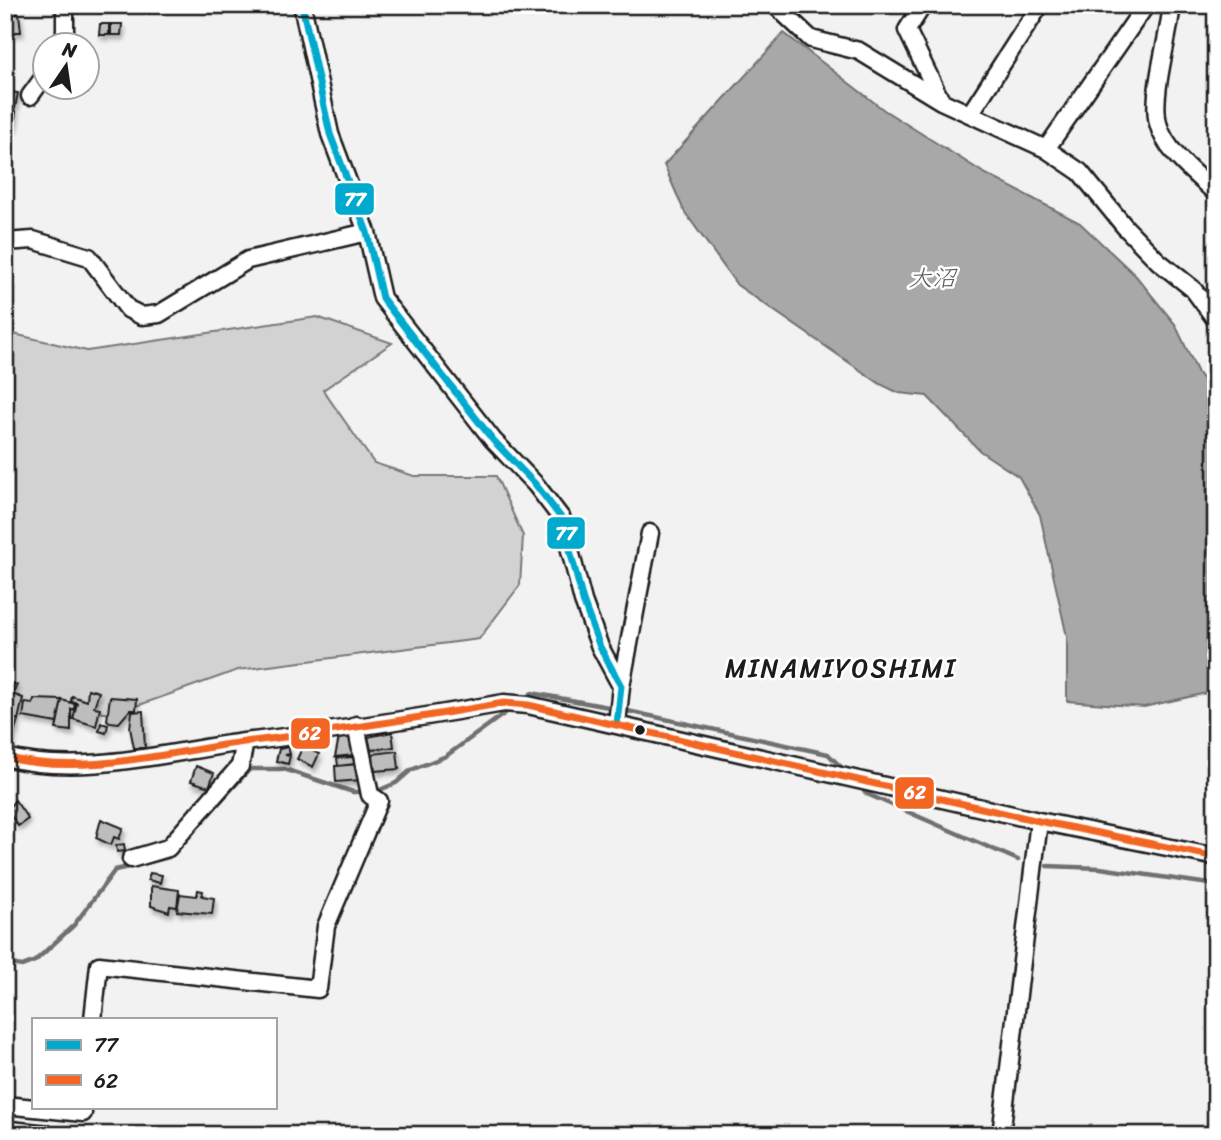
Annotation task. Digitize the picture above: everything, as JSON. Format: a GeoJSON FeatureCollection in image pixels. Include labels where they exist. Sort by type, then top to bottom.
{"type":"FeatureCollection","features":[{"type":"Feature","properties":{"kind":"main road"},"geometry":{"type":"LineString","coordinates":[[5,1131],[44,1135]]}},
{"type":"Feature","properties":{"kind":"street"},"geometry":{"type":"LineString","coordinates":[[65,5],[65,32]]}},
{"type":"Feature","properties":{"kind":"street"},"geometry":{"type":"LineString","coordinates":[[302,5],[331,134],[366,232],[382,298],[493,440],[536,485],[562,519],[583,601],[600,647],[621,685]]}},
{"type":"Feature","properties":{"kind":"street"},"geometry":{"type":"LineString","coordinates":[[923,5],[907,30],[941,101]]}},
{"type":"Feature","properties":{"kind":"street"},"geometry":{"type":"LineString","coordinates":[[970,114],[1040,5]]}},
{"type":"Feature","properties":{"kind":"street"},"geometry":{"type":"LineString","coordinates":[[1046,149],[1146,5]]}},
{"type":"Feature","properties":{"kind":"street"},"geometry":{"type":"LineString","coordinates":[[1168,5],[1171,11],[1159,82],[1158,124],[1179,159],[1216,193]]}},
{"type":"Feature","properties":{"kind":"street"},"geometry":{"type":"LineString","coordinates":[[787,9],[811,39],[859,51],[941,101],[1046,149],[1080,172],[1158,261],[1193,289],[1216,320]]}},
{"type":"Feature","properties":{"kind":"street"},"geometry":{"type":"LineString","coordinates":[[5,242],[33,240],[89,257],[128,309],[142,316],[159,314],[248,260],[366,232]]}},
{"type":"Feature","properties":{"kind":"street"},"geometry":{"type":"LineString","coordinates":[[617,724],[621,685],[650,533]]}},
{"type":"Feature","properties":{"kind":"street"},"geometry":{"type":"LineString","coordinates":[[5,757],[45,763],[91,763],[503,703],[528,705],[1039,821],[1216,857]]}},
{"type":"Feature","properties":{"kind":"street"},"geometry":{"type":"LineString","coordinates":[[93,1018],[99,965],[318,989],[326,926],[379,801],[370,795],[356,725]]}},
{"type":"Feature","properties":{"kind":"street"},"geometry":{"type":"LineString","coordinates":[[131,859],[168,848],[240,766],[245,742]]}},
{"type":"Feature","properties":{"kind":"street"},"geometry":{"type":"LineString","coordinates":[[1000,1135],[1039,821]]}},
{"type":"Feature","properties":{"kind":"street"},"geometry":{"type":"LineString","coordinates":[[5,1105],[32,1108]]}},
{"type":"Feature","properties":{"kind":"street"},"geometry":{"type":"LineString","coordinates":[[34,1108],[83,1113],[83,1108]]}},
{"type":"Feature","properties":{"kind":"shaded area"},"geometry":{"type":"Polygon","coordinates":[[[317,317],[392,343],[323,390],[374,463],[414,476],[496,476],[523,536],[520,585],[479,639],[238,670],[114,714],[18,704],[5,697],[5,332],[87,351],[317,317]]]}},
{"type":"Feature","properties":{"kind":"water","name":"大沼"},"geometry":{"type":"Polygon","coordinates":[[[784,33],[884,110],[984,173],[1080,223],[1136,276],[1175,324],[1198,373],[1216,398],[1216,691],[1144,707],[1067,701],[1067,637],[1040,515],[1019,477],[980,451],[927,396],[899,393],[880,384],[737,285],[684,211],[664,165],[784,33]]]}},
{"type":"Feature","properties":{"kind":"building"},"geometry":{"type":"Polygon","coordinates":[[[5,13],[19,14],[21,32],[5,32],[5,13]]]}},
{"type":"Feature","properties":{"kind":"building"},"geometry":{"type":"Polygon","coordinates":[[[100,24],[109,24],[109,35],[99,32],[100,24]]]}},
{"type":"Feature","properties":{"kind":"building"},"geometry":{"type":"Polygon","coordinates":[[[111,24],[122,24],[121,35],[111,35],[111,24]]]}},
{"type":"Feature","properties":{"kind":"building"},"geometry":{"type":"Polygon","coordinates":[[[5,91],[18,93],[15,108],[5,106],[5,91]]]}},
{"type":"Feature","properties":{"kind":"building"},"geometry":{"type":"Polygon","coordinates":[[[5,107],[16,112],[13,129],[5,128],[5,107]]]}},
{"type":"Feature","properties":{"kind":"building"},"geometry":{"type":"Polygon","coordinates":[[[5,680],[17,685],[7,705],[5,704],[5,680]]]}},
{"type":"Feature","properties":{"kind":"building"},"geometry":{"type":"Polygon","coordinates":[[[88,689],[99,692],[94,707],[100,708],[96,726],[73,719],[77,703],[71,701],[72,696],[87,701],[88,689]]]}},
{"type":"Feature","properties":{"kind":"building"},"geometry":{"type":"Polygon","coordinates":[[[12,694],[23,698],[18,720],[5,716],[12,694]]]}},
{"type":"Feature","properties":{"kind":"building"},"geometry":{"type":"Polygon","coordinates":[[[110,697],[137,699],[136,710],[130,710],[119,723],[110,722],[107,720],[110,697]]]}},
{"type":"Feature","properties":{"kind":"building"},"geometry":{"type":"Polygon","coordinates":[[[34,699],[62,700],[57,723],[23,717],[25,703],[33,704],[34,699]]]}},
{"type":"Feature","properties":{"kind":"building"},"geometry":{"type":"Polygon","coordinates":[[[62,700],[75,704],[74,709],[71,709],[71,731],[56,729],[62,700]]]}},
{"type":"Feature","properties":{"kind":"building"},"geometry":{"type":"Polygon","coordinates":[[[143,711],[145,748],[134,748],[130,728],[132,712],[143,711]]]}},
{"type":"Feature","properties":{"kind":"building"},"geometry":{"type":"Polygon","coordinates":[[[5,716],[18,720],[11,742],[5,741],[5,716]]]}},
{"type":"Feature","properties":{"kind":"building"},"geometry":{"type":"Polygon","coordinates":[[[101,723],[108,725],[106,733],[99,731],[101,723]]]}},
{"type":"Feature","properties":{"kind":"building"},"geometry":{"type":"Polygon","coordinates":[[[392,732],[394,747],[371,750],[368,737],[392,732]]]}},
{"type":"Feature","properties":{"kind":"building"},"geometry":{"type":"Polygon","coordinates":[[[354,735],[354,755],[335,757],[339,737],[354,735]]]}},
{"type":"Feature","properties":{"kind":"building"},"geometry":{"type":"Polygon","coordinates":[[[303,746],[319,754],[313,767],[297,759],[303,746]]]}},
{"type":"Feature","properties":{"kind":"building"},"geometry":{"type":"Polygon","coordinates":[[[288,747],[290,754],[285,755],[290,756],[288,764],[276,761],[279,749],[288,747]]]}},
{"type":"Feature","properties":{"kind":"building"},"geometry":{"type":"Polygon","coordinates":[[[397,751],[399,769],[375,771],[373,754],[397,751]]]}},
{"type":"Feature","properties":{"kind":"building"},"geometry":{"type":"Polygon","coordinates":[[[355,757],[355,764],[338,766],[337,758],[355,757]]]}},
{"type":"Feature","properties":{"kind":"building"},"geometry":{"type":"Polygon","coordinates":[[[360,764],[361,780],[336,782],[335,766],[360,764]]]}},
{"type":"Feature","properties":{"kind":"building"},"geometry":{"type":"Polygon","coordinates":[[[196,766],[214,773],[209,787],[191,781],[196,766]]]}},
{"type":"Feature","properties":{"kind":"building"},"geometry":{"type":"Polygon","coordinates":[[[15,800],[28,819],[18,826],[7,810],[15,800]]]}},
{"type":"Feature","properties":{"kind":"building"},"geometry":{"type":"Polygon","coordinates":[[[101,819],[123,828],[119,839],[114,837],[111,845],[96,838],[101,819]]]}},
{"type":"Feature","properties":{"kind":"building"},"geometry":{"type":"Polygon","coordinates":[[[124,844],[125,851],[117,852],[116,845],[124,844]]]}},
{"type":"Feature","properties":{"kind":"building"},"geometry":{"type":"Polygon","coordinates":[[[150,873],[162,875],[160,883],[148,880],[150,873]]]}},
{"type":"Feature","properties":{"kind":"building"},"geometry":{"type":"Polygon","coordinates":[[[151,886],[179,890],[177,907],[170,906],[169,912],[151,906],[151,886]]]}},
{"type":"Feature","properties":{"kind":"building"},"geometry":{"type":"Polygon","coordinates":[[[198,890],[203,891],[202,896],[214,898],[212,914],[177,911],[180,894],[197,896],[198,890]]]}},
{"type":"Feature","properties":{"kind":"waterway"},"geometry":{"type":"LineString","coordinates":[[522,700],[532,693],[614,708]]}},
{"type":"Feature","properties":{"kind":"waterway"},"geometry":{"type":"LineString","coordinates":[[375,792],[396,783],[411,770],[446,756],[512,708]]}},
{"type":"Feature","properties":{"kind":"waterway"},"geometry":{"type":"LineString","coordinates":[[623,710],[828,754],[844,770]]}},
{"type":"Feature","properties":{"kind":"waterway"},"geometry":{"type":"LineString","coordinates":[[195,829],[250,769],[284,769],[353,792],[366,792]]}},
{"type":"Feature","properties":{"kind":"waterway"},"geometry":{"type":"LineString","coordinates":[[860,787],[867,794],[1018,860]]}},
{"type":"Feature","properties":{"kind":"waterway"},"geometry":{"type":"LineString","coordinates":[[142,864],[169,857],[172,853]]}},
{"type":"Feature","properties":{"kind":"waterway"},"geometry":{"type":"LineString","coordinates":[[5,963],[22,966],[35,961],[74,925],[115,870],[133,866]]}},
{"type":"Feature","properties":{"kind":"waterway"},"geometry":{"type":"LineString","coordinates":[[1047,866],[1100,868],[1216,885]]}},
{"type":"Feature","properties":{"kind":"transit line","name":"77"},"geometry":{"type":"LineString","coordinates":[[302,5],[330,134],[367,232],[382,298],[493,440],[536,485],[562,519],[583,601],[600,647],[621,686],[617,724]]}},
{"type":"Feature","properties":{"kind":"transit line","name":"62"},"geometry":{"type":"LineString","coordinates":[[5,757],[34,763],[94,764],[125,761],[504,703],[528,705],[1039,821],[1216,857]]}},
{"type":"Feature","properties":{"kind":"district","name":"MINAMIYOSHIMI"},"geometry":{"type":"Point","coordinates":[841,668]}}]}
